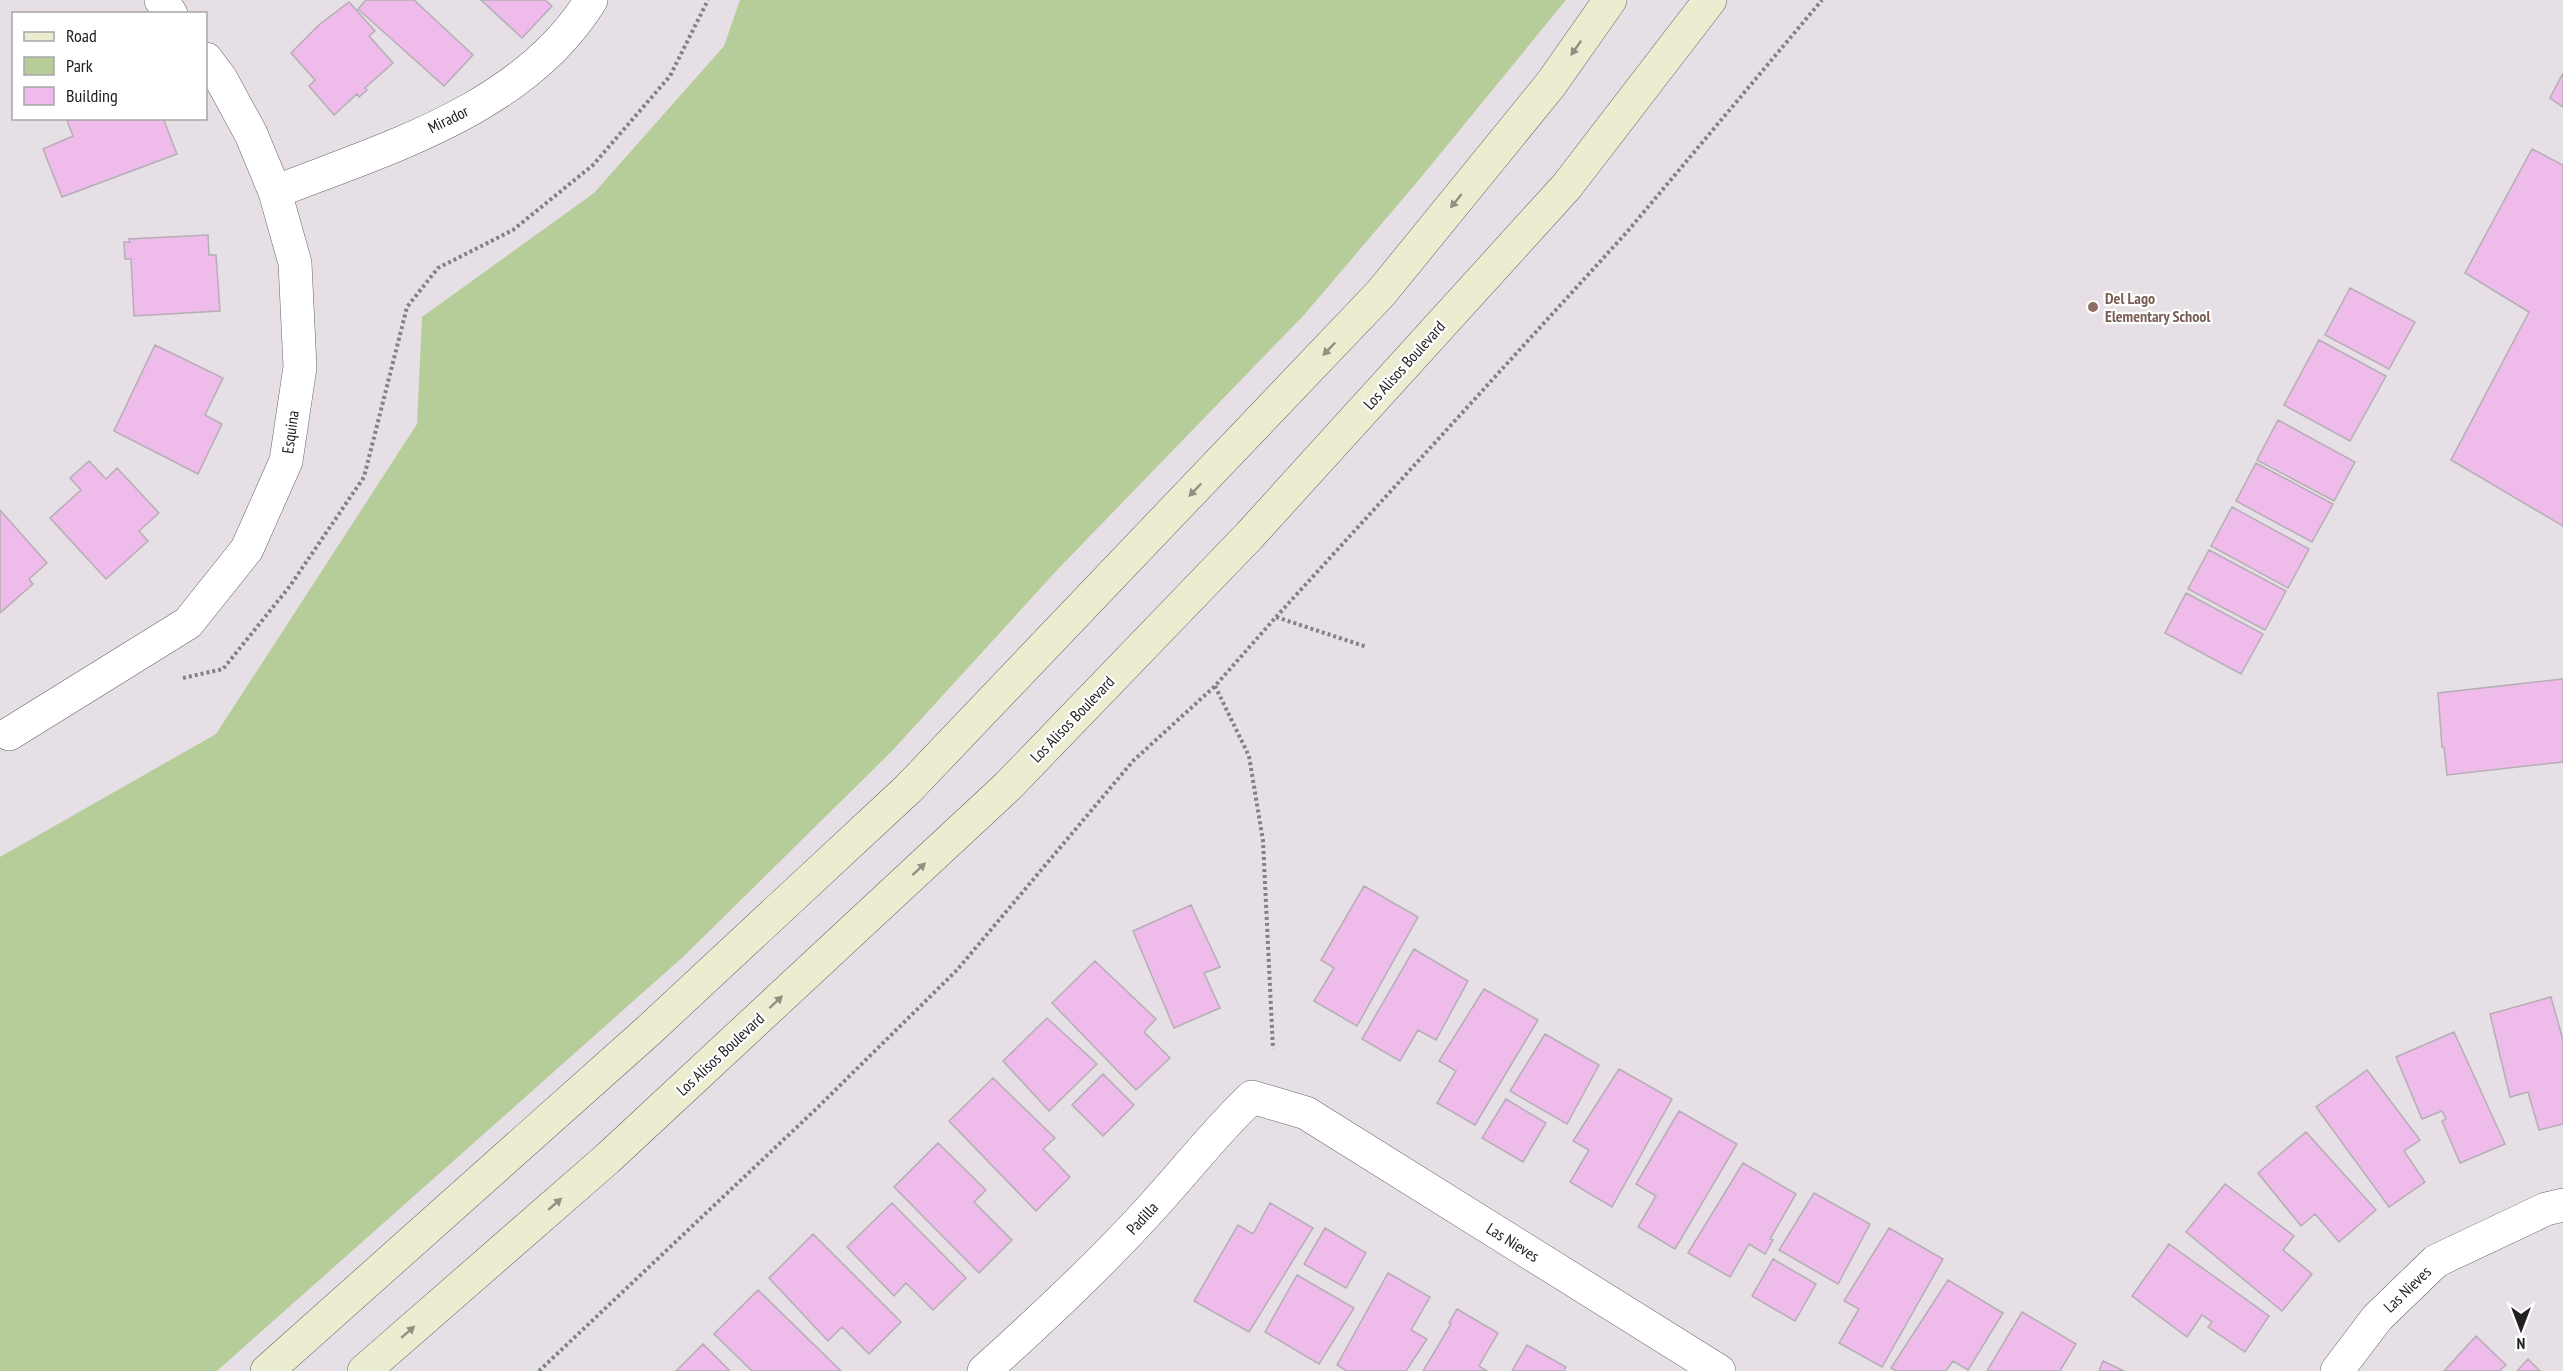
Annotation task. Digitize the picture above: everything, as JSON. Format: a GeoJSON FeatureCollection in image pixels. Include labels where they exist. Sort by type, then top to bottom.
{"type":"FeatureCollection","features":[{"type":"Feature","properties":{"kind":"main road"},"geometry":{"type":"LineString","coordinates":[[267,1371],[648,1031],[916,780],[1381,293],[1551,84],[1610,0]]}},
{"type":"Feature","properties":{"kind":"main road","name":"Los Alisos Boulevard"},"geometry":{"type":"LineString","coordinates":[[364,1371],[607,1159],[1008,786],[1249,536],[1567,186],[1710,0]]}},
{"type":"Feature","properties":{"kind":"street","name":"Mirador"},"geometry":{"type":"LineString","coordinates":[[275,192],[403,141],[486,101],[537,64],[581,15],[591,0]]}},
{"type":"Feature","properties":{"kind":"street","name":"Esquina"},"geometry":{"type":"LineString","coordinates":[[9,734],[188,623],[247,549],[286,461],[300,367],[295,263],[275,192],[251,134],[221,79],[207,60]]}},
{"type":"Feature","properties":{"kind":"street","name":"Padilla"},"geometry":{"type":"LineString","coordinates":[[984,1371],[1073,1291],[1155,1205],[1218,1129],[1252,1097],[1306,1113]]}},
{"type":"Feature","properties":{"kind":"street","name":"Las Nieves"},"geometry":{"type":"LineString","coordinates":[[1306,1113],[1719,1371]]}},
{"type":"Feature","properties":{"kind":"street","name":"Las Nieves"},"geometry":{"type":"LineString","coordinates":[[2337,1371],[2377,1318],[2436,1261],[2546,1209],[2563,1205]]}},
{"type":"Feature","properties":{"kind":"path"},"geometry":{"type":"LineString","coordinates":[[183,678],[223,669],[290,586],[364,477],[407,307],[419,291],[438,268],[513,230],[593,165],[670,76],[708,0]]}},
{"type":"Feature","properties":{"kind":"path"},"geometry":{"type":"LineString","coordinates":[[539,1371],[815,1110],[957,970],[1133,761],[1215,686],[1627,232],[1822,0]]}},
{"type":"Feature","properties":{"kind":"path"},"geometry":{"type":"LineString","coordinates":[[1276,617],[1367,647]]}},
{"type":"Feature","properties":{"kind":"path"},"geometry":{"type":"LineString","coordinates":[[1215,686],[1249,756],[1261,830],[1274,1049]]}},
{"type":"Feature","properties":{"kind":"green space"},"geometry":{"type":"Polygon","coordinates":[[[740,0],[1566,0],[1418,181],[1304,315],[1059,568],[892,751],[684,956],[217,1371],[0,1371],[0,857],[216,734],[417,424],[422,317],[594,193],[724,46],[740,0]]]}},
{"type":"Feature","properties":{"kind":"building"},"geometry":{"type":"Polygon","coordinates":[[[366,0],[414,0],[473,55],[444,86],[358,9],[366,0]]]}},
{"type":"Feature","properties":{"kind":"building"},"geometry":{"type":"Polygon","coordinates":[[[481,0],[545,0],[552,6],[522,38],[481,0]]]}},
{"type":"Feature","properties":{"kind":"building"},"geometry":{"type":"Polygon","coordinates":[[[349,2],[375,31],[369,36],[393,63],[365,88],[367,90],[359,97],[357,94],[334,115],[309,86],[315,80],[291,53],[320,24],[349,2]]]}},
{"type":"Feature","properties":{"kind":"building"},"geometry":{"type":"Polygon","coordinates":[[[2563,73],[2563,107],[2550,98],[2563,73]]]}},
{"type":"Feature","properties":{"kind":"building"},"geometry":{"type":"Polygon","coordinates":[[[67,120],[164,120],[177,154],[62,197],[43,149],[73,136],[67,120]]]}},
{"type":"Feature","properties":{"kind":"building"},"geometry":{"type":"Polygon","coordinates":[[[2532,149],[2563,165],[2563,526],[2451,460],[2529,312],[2465,273],[2532,149]]]}},
{"type":"Feature","properties":{"kind":"building"},"geometry":{"type":"Polygon","coordinates":[[[208,235],[209,255],[216,255],[220,311],[134,316],[131,259],[125,259],[124,242],[130,242],[129,239],[208,235]]]}},
{"type":"Feature","properties":{"kind":"building"},"geometry":{"type":"Polygon","coordinates":[[[2350,288],[2415,322],[2389,369],[2325,335],[2350,288]]]}},
{"type":"Feature","properties":{"kind":"building"},"geometry":{"type":"Polygon","coordinates":[[[2319,340],[2386,376],[2350,441],[2284,405],[2319,340]]]}},
{"type":"Feature","properties":{"kind":"building"},"geometry":{"type":"Polygon","coordinates":[[[155,345],[223,378],[205,415],[222,424],[198,474],[114,431],[155,345]]]}},
{"type":"Feature","properties":{"kind":"building"},"geometry":{"type":"Polygon","coordinates":[[[2278,420],[2355,462],[2334,501],[2257,460],[2278,420]]]}},
{"type":"Feature","properties":{"kind":"building"},"geometry":{"type":"Polygon","coordinates":[[[89,461],[106,479],[117,468],[159,513],[139,531],[148,541],[106,579],[50,518],[81,490],[70,478],[89,461]]]}},
{"type":"Feature","properties":{"kind":"building"},"geometry":{"type":"Polygon","coordinates":[[[2256,463],[2333,504],[2312,542],[2236,501],[2256,463]]]}},
{"type":"Feature","properties":{"kind":"building"},"geometry":{"type":"Polygon","coordinates":[[[2232,507],[2309,549],[2288,588],[2211,546],[2232,507]]]}},
{"type":"Feature","properties":{"kind":"building"},"geometry":{"type":"Polygon","coordinates":[[[0,510],[47,563],[29,579],[33,584],[0,613],[0,510]]]}},
{"type":"Feature","properties":{"kind":"building"},"geometry":{"type":"Polygon","coordinates":[[[2209,550],[2286,591],[2265,630],[2188,589],[2209,550]]]}},
{"type":"Feature","properties":{"kind":"building"},"geometry":{"type":"Polygon","coordinates":[[[2186,593],[2263,634],[2241,674],[2165,633],[2186,593]]]}},
{"type":"Feature","properties":{"kind":"building"},"geometry":{"type":"Polygon","coordinates":[[[2563,679],[2563,762],[2447,775],[2444,747],[2442,747],[2438,693],[2563,679]]]}},
{"type":"Feature","properties":{"kind":"building"},"geometry":{"type":"Polygon","coordinates":[[[1364,886],[1418,917],[1357,1026],[1314,1001],[1334,968],[1321,960],[1364,886]]]}},
{"type":"Feature","properties":{"kind":"building"},"geometry":{"type":"Polygon","coordinates":[[[1191,905],[1220,967],[1204,973],[1220,1008],[1174,1028],[1133,931],[1191,905]]]}},
{"type":"Feature","properties":{"kind":"building"},"geometry":{"type":"Polygon","coordinates":[[[1414,949],[1468,981],[1436,1040],[1418,1030],[1400,1061],[1362,1039],[1414,949]]]}},
{"type":"Feature","properties":{"kind":"building"},"geometry":{"type":"Polygon","coordinates":[[[1095,961],[1156,1019],[1144,1032],[1170,1058],[1136,1090],[1052,1003],[1095,961]]]}},
{"type":"Feature","properties":{"kind":"building"},"geometry":{"type":"Polygon","coordinates":[[[1484,989],[1538,1020],[1475,1125],[1437,1103],[1456,1071],[1439,1061],[1484,989]]]}},
{"type":"Feature","properties":{"kind":"building"},"geometry":{"type":"Polygon","coordinates":[[[2551,997],[2563,1040],[2563,1124],[2539,1130],[2528,1092],[2510,1097],[2490,1014],[2551,997]]]}},
{"type":"Feature","properties":{"kind":"building"},"geometry":{"type":"Polygon","coordinates":[[[1047,1018],[1097,1064],[1049,1111],[1003,1061],[1047,1018]]]}},
{"type":"Feature","properties":{"kind":"building"},"geometry":{"type":"Polygon","coordinates":[[[2454,1032],[2505,1144],[2460,1163],[2442,1121],[2446,1119],[2442,1111],[2422,1119],[2396,1057],[2454,1032]]]}},
{"type":"Feature","properties":{"kind":"building"},"geometry":{"type":"Polygon","coordinates":[[[1545,1034],[1599,1065],[1567,1124],[1510,1091],[1545,1034]]]}},
{"type":"Feature","properties":{"kind":"building"},"geometry":{"type":"Polygon","coordinates":[[[1619,1069],[1672,1099],[1612,1207],[1570,1182],[1589,1150],[1573,1141],[1619,1069]]]}},
{"type":"Feature","properties":{"kind":"building"},"geometry":{"type":"Polygon","coordinates":[[[2367,1070],[2420,1140],[2404,1151],[2425,1182],[2389,1207],[2316,1107],[2367,1070]]]}},
{"type":"Feature","properties":{"kind":"building"},"geometry":{"type":"Polygon","coordinates":[[[1103,1074],[1134,1105],[1103,1136],[1072,1105],[1103,1074]]]}},
{"type":"Feature","properties":{"kind":"building"},"geometry":{"type":"Polygon","coordinates":[[[993,1078],[1055,1138],[1043,1149],[1070,1177],[1036,1211],[949,1121],[993,1078]]]}},
{"type":"Feature","properties":{"kind":"building"},"geometry":{"type":"Polygon","coordinates":[[[1506,1099],[1546,1123],[1523,1162],[1482,1138],[1506,1099]]]}},
{"type":"Feature","properties":{"kind":"building"},"geometry":{"type":"Polygon","coordinates":[[[1679,1111],[1737,1144],[1675,1249],[1638,1227],[1656,1196],[1636,1184],[1679,1111]]]}},
{"type":"Feature","properties":{"kind":"building"},"geometry":{"type":"Polygon","coordinates":[[[2306,1132],[2376,1210],[2339,1242],[2315,1214],[2301,1226],[2258,1173],[2306,1132]]]}},
{"type":"Feature","properties":{"kind":"building"},"geometry":{"type":"Polygon","coordinates":[[[938,1143],[986,1190],[974,1202],[1012,1240],[979,1273],[894,1187],[938,1143]]]}},
{"type":"Feature","properties":{"kind":"building"},"geometry":{"type":"Polygon","coordinates":[[[1743,1163],[1796,1194],[1770,1239],[1773,1240],[1765,1254],[1749,1244],[1730,1277],[1688,1253],[1743,1163]]]}},
{"type":"Feature","properties":{"kind":"building"},"geometry":{"type":"Polygon","coordinates":[[[2225,1184],[2294,1236],[2283,1250],[2312,1274],[2282,1311],[2186,1232],[2225,1184]]]}},
{"type":"Feature","properties":{"kind":"building"},"geometry":{"type":"Polygon","coordinates":[[[1814,1193],[1870,1224],[1838,1284],[1779,1250],[1814,1193]]]}},
{"type":"Feature","properties":{"kind":"building"},"geometry":{"type":"Polygon","coordinates":[[[892,1203],[966,1278],[933,1310],[906,1283],[894,1296],[847,1247],[892,1203]]]}},
{"type":"Feature","properties":{"kind":"building"},"geometry":{"type":"Polygon","coordinates":[[[1270,1203],[1313,1228],[1249,1332],[1194,1301],[1238,1225],[1253,1234],[1270,1203]]]}},
{"type":"Feature","properties":{"kind":"building"},"geometry":{"type":"Polygon","coordinates":[[[1325,1228],[1366,1253],[1346,1288],[1304,1264],[1325,1228]]]}},
{"type":"Feature","properties":{"kind":"building"},"geometry":{"type":"Polygon","coordinates":[[[1889,1228],[1943,1259],[1882,1367],[1839,1343],[1859,1309],[1844,1301],[1889,1228]]]}},
{"type":"Feature","properties":{"kind":"building"},"geometry":{"type":"Polygon","coordinates":[[[813,1234],[901,1322],[869,1354],[842,1327],[828,1341],[769,1278],[813,1234]]]}},
{"type":"Feature","properties":{"kind":"building"},"geometry":{"type":"Polygon","coordinates":[[[2169,1244],[2269,1316],[2245,1352],[2208,1327],[2212,1322],[2202,1315],[2187,1337],[2132,1296],[2169,1244]]]}},
{"type":"Feature","properties":{"kind":"building"},"geometry":{"type":"Polygon","coordinates":[[[1773,1259],[1816,1284],[1795,1321],[1752,1296],[1773,1259]]]}},
{"type":"Feature","properties":{"kind":"building"},"geometry":{"type":"Polygon","coordinates":[[[1388,1273],[1430,1297],[1411,1330],[1427,1339],[1406,1371],[1347,1371],[1337,1365],[1388,1273]]]}},
{"type":"Feature","properties":{"kind":"building"},"geometry":{"type":"Polygon","coordinates":[[[1297,1275],[1354,1308],[1319,1364],[1265,1332],[1297,1275]]]}},
{"type":"Feature","properties":{"kind":"building"},"geometry":{"type":"Polygon","coordinates":[[[1948,1280],[2003,1313],[1968,1370],[1953,1361],[1946,1371],[1896,1371],[1891,1368],[1948,1280]]]}},
{"type":"Feature","properties":{"kind":"building"},"geometry":{"type":"Polygon","coordinates":[[[758,1290],[841,1371],[752,1371],[714,1334],[758,1290]]]}},
{"type":"Feature","properties":{"kind":"building"},"geometry":{"type":"Polygon","coordinates":[[[1457,1309],[1498,1333],[1479,1366],[1487,1371],[1423,1371],[1451,1324],[1449,1323],[1457,1309]]]}},
{"type":"Feature","properties":{"kind":"building"},"geometry":{"type":"Polygon","coordinates":[[[2022,1312],[2076,1344],[2060,1371],[1987,1371],[2022,1312]]]}},
{"type":"Feature","properties":{"kind":"building"},"geometry":{"type":"Polygon","coordinates":[[[2476,1336],[2506,1365],[2499,1371],[2444,1371],[2476,1336]]]}},
{"type":"Feature","properties":{"kind":"building"},"geometry":{"type":"Polygon","coordinates":[[[703,1344],[730,1371],[676,1371],[703,1344]]]}},
{"type":"Feature","properties":{"kind":"building"},"geometry":{"type":"Polygon","coordinates":[[[1527,1345],[1566,1367],[1564,1371],[1512,1371],[1527,1345]]]}},
{"type":"Feature","properties":{"kind":"building"},"geometry":{"type":"Polygon","coordinates":[[[2528,1359],[2540,1371],[2517,1371],[2528,1359]]]}},
{"type":"Feature","properties":{"kind":"building"},"geometry":{"type":"Polygon","coordinates":[[[2103,1361],[2124,1371],[2099,1371],[2103,1361]]]}},
{"type":"Feature","properties":{"kind":"place","name":"Del Lago Elementary School"},"geometry":{"type":"Point","coordinates":[2093,307]}}]}
